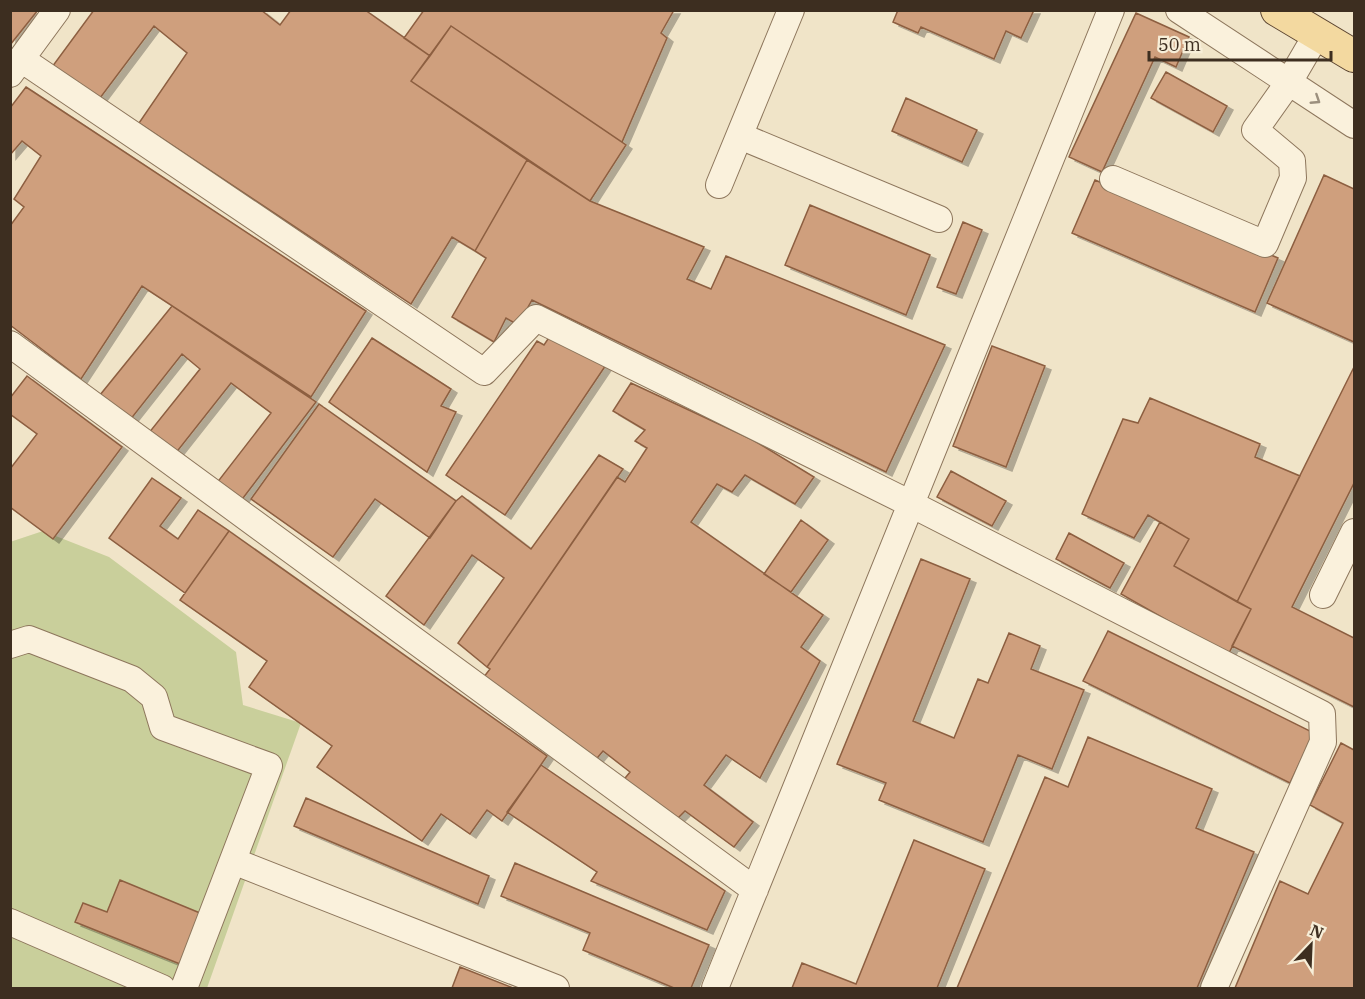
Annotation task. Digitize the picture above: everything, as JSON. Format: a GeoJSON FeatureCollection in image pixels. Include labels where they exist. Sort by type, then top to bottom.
{"type":"FeatureCollection","features":[{"type":"Feature","properties":{"kind":"main road"},"geometry":{"type":"LineString","coordinates":[[1277,10],[1354,56]]}},
{"type":"Feature","properties":{"kind":"street"},"geometry":{"type":"LineString","coordinates":[[57,10],[16,66],[484,372],[536,318],[911,504],[1322,714],[1323,742],[1214,988]]}},
{"type":"Feature","properties":{"kind":"street"},"geometry":{"type":"LineString","coordinates":[[719,185],[791,10]]}},
{"type":"Feature","properties":{"kind":"street"},"geometry":{"type":"LineString","coordinates":[[715,988],[1111,10]]}},
{"type":"Feature","properties":{"kind":"street"},"geometry":{"type":"LineString","coordinates":[[1179,10],[1354,124]]}},
{"type":"Feature","properties":{"kind":"street"},"geometry":{"type":"LineString","coordinates":[[1113,179],[1264,244],[1293,178],[1292,161],[1255,130],[1317,34]]}},
{"type":"Feature","properties":{"kind":"street"},"geometry":{"type":"LineString","coordinates":[[740,136],[939,219]]}},
{"type":"Feature","properties":{"kind":"street"},"geometry":{"type":"LineString","coordinates":[[10,344],[755,891]]}},
{"type":"Feature","properties":{"kind":"street"},"geometry":{"type":"LineString","coordinates":[[1323,595],[1354,532]]}},
{"type":"Feature","properties":{"kind":"street"},"geometry":{"type":"LineString","coordinates":[[10,645],[29,639],[132,679],[154,697],[163,727],[269,766],[184,988]]}},
{"type":"Feature","properties":{"kind":"street"},"geometry":{"type":"LineString","coordinates":[[233,861],[556,988]]}},
{"type":"Feature","properties":{"kind":"street"},"geometry":{"type":"LineString","coordinates":[[10,922],[162,988]]}},
{"type":"Feature","properties":{"kind":"green space"},"geometry":{"type":"Polygon","coordinates":[[[43,531],[109,557],[236,652],[243,705],[301,723],[207,988],[11,988],[10,542],[43,531]]]}},
{"type":"Feature","properties":{"kind":"building"},"geometry":{"type":"Polygon","coordinates":[[[10,10],[38,10],[10,45],[10,10]]]}},
{"type":"Feature","properties":{"kind":"building"},"geometry":{"type":"Polygon","coordinates":[[[94,10],[261,10],[280,25],[291,10],[365,10],[430,56],[411,81],[527,160],[475,251],[452,237],[411,304],[139,123],[187,53],[154,26],[100,98],[52,67],[94,10]]]}},
{"type":"Feature","properties":{"kind":"building"},"geometry":{"type":"Polygon","coordinates":[[[424,10],[674,10],[661,33],[667,38],[622,142],[451,26],[430,56],[404,38],[424,10]]]}},
{"type":"Feature","properties":{"kind":"building"},"geometry":{"type":"Polygon","coordinates":[[[898,10],[1034,10],[1021,38],[1006,31],[994,59],[921,27],[918,33],[893,22],[898,10]]]}},
{"type":"Feature","properties":{"kind":"building"},"geometry":{"type":"Polygon","coordinates":[[[1136,13],[1189,37],[1176,67],[1155,57],[1102,172],[1069,157],[1136,13]]]}},
{"type":"Feature","properties":{"kind":"building"},"geometry":{"type":"Polygon","coordinates":[[[451,26],[626,145],[590,201],[411,81],[451,26]]]}},
{"type":"Feature","properties":{"kind":"building"},"geometry":{"type":"Polygon","coordinates":[[[1166,72],[1227,106],[1213,132],[1151,98],[1166,72]]]}},
{"type":"Feature","properties":{"kind":"building"},"geometry":{"type":"Polygon","coordinates":[[[26,87],[366,311],[311,397],[142,286],[81,379],[10,325],[10,226],[24,207],[14,199],[41,156],[22,141],[10,155],[10,108],[26,87]]]}},
{"type":"Feature","properties":{"kind":"building"},"geometry":{"type":"Polygon","coordinates":[[[906,98],[977,130],[962,162],[892,131],[906,98]]]}},
{"type":"Feature","properties":{"kind":"building"},"geometry":{"type":"Polygon","coordinates":[[[527,160],[590,201],[704,247],[687,279],[711,289],[726,256],[945,345],[886,472],[532,300],[518,325],[506,318],[494,342],[452,317],[486,258],[475,251],[527,160]]]}},
{"type":"Feature","properties":{"kind":"building"},"geometry":{"type":"Polygon","coordinates":[[[1324,175],[1354,189],[1354,342],[1267,303],[1324,175]]]}},
{"type":"Feature","properties":{"kind":"building"},"geometry":{"type":"Polygon","coordinates":[[[1095,180],[1278,258],[1255,312],[1072,233],[1095,180]]]}},
{"type":"Feature","properties":{"kind":"building"},"geometry":{"type":"Polygon","coordinates":[[[810,205],[930,255],[906,315],[785,265],[810,205]]]}},
{"type":"Feature","properties":{"kind":"building"},"geometry":{"type":"Polygon","coordinates":[[[963,222],[982,230],[956,294],[937,287],[963,222]]]}},
{"type":"Feature","properties":{"kind":"building"},"geometry":{"type":"Polygon","coordinates":[[[172,306],[316,402],[240,502],[216,484],[271,413],[231,383],[175,454],[148,434],[200,369],[182,354],[130,420],[100,395],[172,306]]]}},
{"type":"Feature","properties":{"kind":"building"},"geometry":{"type":"Polygon","coordinates":[[[554,330],[610,359],[505,515],[446,475],[537,341],[544,345],[554,330]]]}},
{"type":"Feature","properties":{"kind":"building"},"geometry":{"type":"Polygon","coordinates":[[[372,338],[451,389],[441,406],[456,412],[427,472],[329,402],[372,338]]]}},
{"type":"Feature","properties":{"kind":"building"},"geometry":{"type":"Polygon","coordinates":[[[992,346],[1045,366],[1006,467],[953,446],[992,346]]]}},
{"type":"Feature","properties":{"kind":"building"},"geometry":{"type":"Polygon","coordinates":[[[1354,367],[1354,483],[1292,607],[1354,638],[1354,707],[1232,646],[1251,609],[1237,602],[1354,367]]]}},
{"type":"Feature","properties":{"kind":"building"},"geometry":{"type":"Polygon","coordinates":[[[27,376],[122,447],[53,539],[10,507],[10,469],[37,434],[10,414],[10,398],[27,376]]]}},
{"type":"Feature","properties":{"kind":"building"},"geometry":{"type":"Polygon","coordinates":[[[631,383],[753,440],[814,477],[795,504],[745,475],[732,492],[717,484],[691,522],[823,615],[801,647],[820,661],[760,778],[726,755],[704,785],[753,822],[734,847],[685,811],[674,822],[621,783],[630,772],[603,751],[593,763],[480,682],[490,669],[487,667],[617,477],[625,482],[647,448],[635,441],[645,430],[613,411],[631,383]]]}},
{"type":"Feature","properties":{"kind":"building"},"geometry":{"type":"Polygon","coordinates":[[[1150,398],[1260,444],[1255,457],[1300,476],[1237,602],[1174,566],[1189,539],[1148,515],[1134,538],[1082,514],[1123,419],[1138,423],[1150,398]]]}},
{"type":"Feature","properties":{"kind":"building"},"geometry":{"type":"Polygon","coordinates":[[[319,404],[456,501],[430,538],[375,499],[333,557],[251,499],[319,404]]]}},
{"type":"Feature","properties":{"kind":"building"},"geometry":{"type":"Polygon","coordinates":[[[599,455],[623,469],[487,667],[458,643],[504,578],[472,555],[424,625],[386,596],[462,496],[531,549],[599,455]]]}},
{"type":"Feature","properties":{"kind":"building"},"geometry":{"type":"Polygon","coordinates":[[[951,471],[1006,501],[992,526],[937,497],[951,471]]]}},
{"type":"Feature","properties":{"kind":"building"},"geometry":{"type":"Polygon","coordinates":[[[152,478],[181,498],[160,526],[178,539],[198,510],[229,531],[185,593],[109,538],[152,478]]]}},
{"type":"Feature","properties":{"kind":"building"},"geometry":{"type":"Polygon","coordinates":[[[801,520],[828,540],[791,592],[764,574],[801,520]]]}},
{"type":"Feature","properties":{"kind":"building"},"geometry":{"type":"Polygon","coordinates":[[[1160,522],[1189,539],[1174,566],[1251,609],[1228,655],[1121,594],[1160,522]]]}},
{"type":"Feature","properties":{"kind":"building"},"geometry":{"type":"Polygon","coordinates":[[[229,531],[547,756],[502,821],[487,810],[470,834],[441,814],[422,841],[317,767],[332,746],[249,687],[267,661],[180,600],[229,531]]]}},
{"type":"Feature","properties":{"kind":"building"},"geometry":{"type":"Polygon","coordinates":[[[1069,533],[1124,563],[1110,588],[1056,559],[1069,533]]]}},
{"type":"Feature","properties":{"kind":"building"},"geometry":{"type":"Polygon","coordinates":[[[921,559],[970,579],[913,721],[954,738],[978,679],[988,683],[1009,633],[1040,646],[1031,669],[1084,690],[1052,769],[1018,755],[983,842],[879,800],[886,783],[837,764],[921,559]]]}},
{"type":"Feature","properties":{"kind":"building"},"geometry":{"type":"Polygon","coordinates":[[[1108,631],[1314,733],[1290,783],[1083,681],[1108,631]]]}},
{"type":"Feature","properties":{"kind":"building"},"geometry":{"type":"Polygon","coordinates":[[[1088,737],[1212,789],[1196,828],[1254,852],[1197,988],[957,988],[1045,777],[1068,787],[1088,737]]]}},
{"type":"Feature","properties":{"kind":"building"},"geometry":{"type":"Polygon","coordinates":[[[1341,743],[1354,750],[1354,988],[1235,988],[1280,881],[1308,894],[1343,823],[1310,805],[1341,743]]]}},
{"type":"Feature","properties":{"kind":"building"},"geometry":{"type":"Polygon","coordinates":[[[541,765],[725,891],[707,930],[591,881],[597,872],[507,812],[541,765]]]}},
{"type":"Feature","properties":{"kind":"building"},"geometry":{"type":"Polygon","coordinates":[[[306,798],[489,876],[478,904],[294,826],[306,798]]]}},
{"type":"Feature","properties":{"kind":"building"},"geometry":{"type":"Polygon","coordinates":[[[914,840],[985,869],[937,988],[792,988],[802,963],[856,984],[914,840]]]}},
{"type":"Feature","properties":{"kind":"building"},"geometry":{"type":"Polygon","coordinates":[[[515,863],[709,945],[691,988],[674,988],[583,950],[590,933],[501,896],[515,863]]]}},
{"type":"Feature","properties":{"kind":"building"},"geometry":{"type":"Polygon","coordinates":[[[120,880],[200,913],[180,964],[75,922],[83,903],[107,912],[120,880]]]}},
{"type":"Feature","properties":{"kind":"building"},"geometry":{"type":"Polygon","coordinates":[[[460,967],[513,988],[452,988],[460,967]]]}}]}
